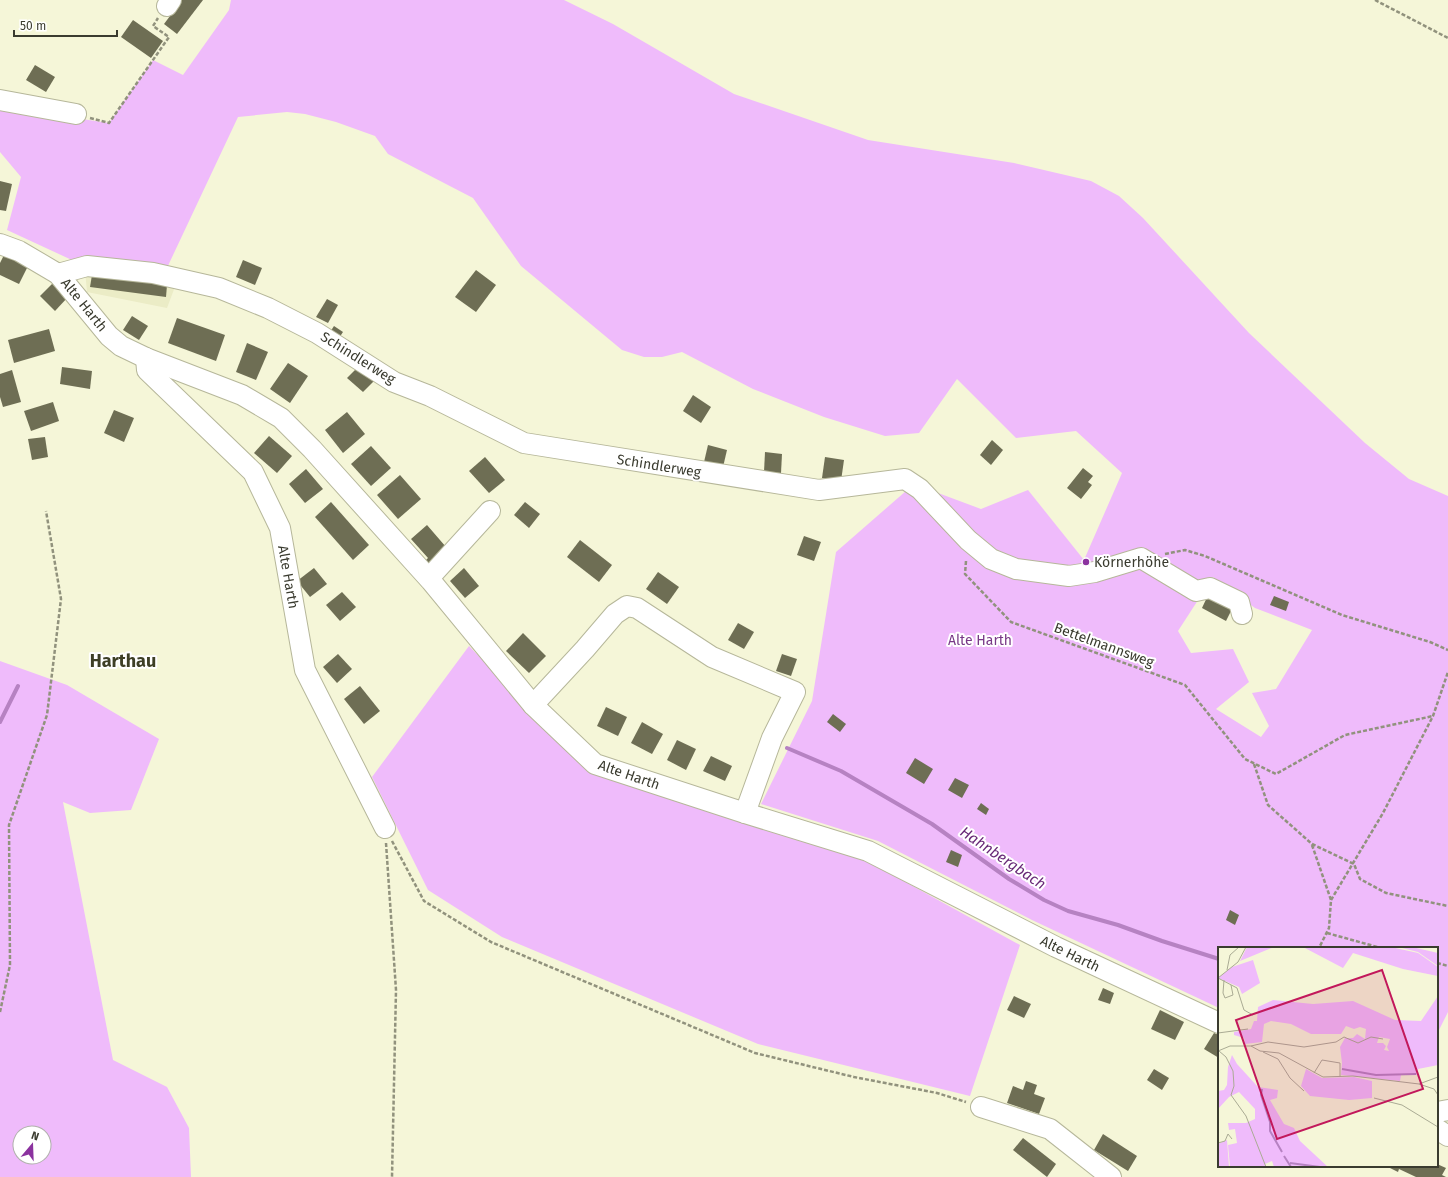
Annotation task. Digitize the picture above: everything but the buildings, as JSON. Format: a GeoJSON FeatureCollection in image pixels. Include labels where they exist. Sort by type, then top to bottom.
{"type":"FeatureCollection","features":[{"type":"Feature","properties":{"kind":"street"},"geometry":{"type":"LineString","coordinates":[[0,100],[76,114]]}},
{"type":"Feature","properties":{"kind":"street","name":"Alte Harth"},"geometry":{"type":"LineString","coordinates":[[0,244],[19,251],[58,274],[109,336],[122,346],[146,358],[242,395],[281,418],[312,449],[429,578],[533,705],[595,764],[868,851],[1056,948],[1218,1023]]}},
{"type":"Feature","properties":{"kind":"street","name":"Schindlerweg"},"geometry":{"type":"LineString","coordinates":[[58,274],[87,266],[153,273],[219,288],[268,308],[317,333],[394,382],[430,396],[524,443],[819,490],[905,479],[920,489],[968,540],[991,558],[1016,569],[1069,576],[1095,572],[1141,558]]}},
{"type":"Feature","properties":{"kind":"street","name":"Alte Harth"},"geometry":{"type":"LineString","coordinates":[[146,358],[147,370],[253,472],[280,528],[305,670],[385,828]]}},
{"type":"Feature","properties":{"kind":"street"},"geometry":{"type":"LineString","coordinates":[[429,578],[490,511]]}},
{"type":"Feature","properties":{"kind":"street"},"geometry":{"type":"LineString","coordinates":[[1141,558],[1196,591],[1210,588],[1238,602],[1242,614]]}},
{"type":"Feature","properties":{"kind":"street"},"geometry":{"type":"LineString","coordinates":[[533,705],[615,614],[627,606],[637,608],[712,657],[795,692],[772,738],[745,813]]}},
{"type":"Feature","properties":{"kind":"street"},"geometry":{"type":"LineString","coordinates":[[981,1107],[1050,1129],[1111,1177]]}},
{"type":"Feature","properties":{"kind":"street"},"geometry":{"type":"LineString","coordinates":[[1438,1112],[1448,1110]]}},
{"type":"Feature","properties":{"kind":"street"},"geometry":{"type":"LineString","coordinates":[[1438,1130],[1448,1136]]}},
{"type":"Feature","properties":{"kind":"path"},"geometry":{"type":"LineString","coordinates":[[1375,0],[1448,38]]}},
{"type":"Feature","properties":{"kind":"path"},"geometry":{"type":"LineString","coordinates":[[76,114],[109,123],[168,37],[153,26],[169,3]]}},
{"type":"Feature","properties":{"kind":"path"},"geometry":{"type":"LineString","coordinates":[[0,1012],[10,965],[9,825],[47,715],[61,599],[46,511]]}},
{"type":"Feature","properties":{"kind":"path","name":"Bettelmannsweg"},"geometry":{"type":"LineString","coordinates":[[968,540],[965,574],[1011,622],[1185,686],[1245,759],[1276,774],[1345,735],[1433,716]]}},
{"type":"Feature","properties":{"kind":"path"},"geometry":{"type":"LineString","coordinates":[[1141,558],[1185,550],[1205,556],[1342,615],[1430,642],[1448,650]]}},
{"type":"Feature","properties":{"kind":"path"},"geometry":{"type":"LineString","coordinates":[[1331,900],[1354,864],[1383,813],[1433,716],[1448,672]]}},
{"type":"Feature","properties":{"kind":"path"},"geometry":{"type":"LineString","coordinates":[[1254,764],[1268,805],[1312,844],[1354,864],[1360,879],[1386,893],[1448,906]]}},
{"type":"Feature","properties":{"kind":"path"},"geometry":{"type":"LineString","coordinates":[[385,828],[424,901],[492,942],[755,1053],[854,1077],[937,1093],[981,1107]]}},
{"type":"Feature","properties":{"kind":"path"},"geometry":{"type":"LineString","coordinates":[[385,828],[396,990],[392,1177]]}},
{"type":"Feature","properties":{"kind":"path"},"geometry":{"type":"LineString","coordinates":[[1312,844],[1331,900],[1329,928],[1320,947]]}},
{"type":"Feature","properties":{"kind":"path"},"geometry":{"type":"LineString","coordinates":[[1327,933],[1377,947]]}},
{"type":"Feature","properties":{"kind":"path"},"geometry":{"type":"LineString","coordinates":[[1438,963],[1448,966]]}},
{"type":"Feature","properties":{"kind":"shaded area"},"geometry":{"type":"Polygon","coordinates":[[[85,270],[176,284],[167,308],[87,292],[85,270]]]}},
{"type":"Feature","properties":{"kind":"green space"},"geometry":{"type":"Polygon","coordinates":[[[231,0],[564,0],[613,24],[734,94],[868,140],[1014,163],[1091,181],[1119,196],[1143,218],[1249,333],[1365,443],[1409,479],[1448,496],[1448,1012],[1438,1032],[1438,947],[1218,947],[1218,1008],[1032,920],[878,841],[761,804],[812,701],[836,552],[914,484],[981,509],[1028,490],[1084,560],[1122,473],[1076,431],[1016,438],[957,379],[919,433],[885,436],[824,417],[753,389],[682,352],[662,357],[644,357],[622,350],[521,266],[473,198],[388,154],[375,136],[336,122],[305,114],[287,112],[238,117],[166,270],[74,261],[7,230],[21,177],[0,152],[0,107],[109,123],[153,60],[183,75],[229,10],[231,0]],[[1213,577],[1178,631],[1191,653],[1233,649],[1249,682],[1216,709],[1261,737],[1269,726],[1252,693],[1276,689],[1312,630],[1255,608],[1213,577]]]}},
{"type":"Feature","properties":{"kind":"green space"},"geometry":{"type":"Polygon","coordinates":[[[469,646],[590,771],[869,862],[1020,945],[970,1096],[758,1044],[502,937],[428,890],[372,777],[469,646]]]}},
{"type":"Feature","properties":{"kind":"green space"},"geometry":{"type":"Polygon","coordinates":[[[0,661],[67,685],[159,739],[131,810],[90,813],[63,802],[113,1060],[167,1087],[189,1128],[191,1177],[0,1177],[0,661]]]}},
{"type":"Feature","properties":{"kind":"waterway"},"geometry":{"type":"LineString","coordinates":[[0,722],[18,686]]}},
{"type":"Feature","properties":{"kind":"waterway","name":"Hahnbergbach"},"geometry":{"type":"LineString","coordinates":[[787,748],[841,771],[932,824],[1009,879],[1044,900],[1068,911],[1118,925],[1218,959]]}},
{"type":"Feature","properties":{"kind":"place","name":"Körnerhöhe"},"geometry":{"type":"Point","coordinates":[1086,562]}},
{"type":"Feature","properties":{"kind":"district","name":"Harthau"},"geometry":{"type":"Point","coordinates":[123,661]}}]}
